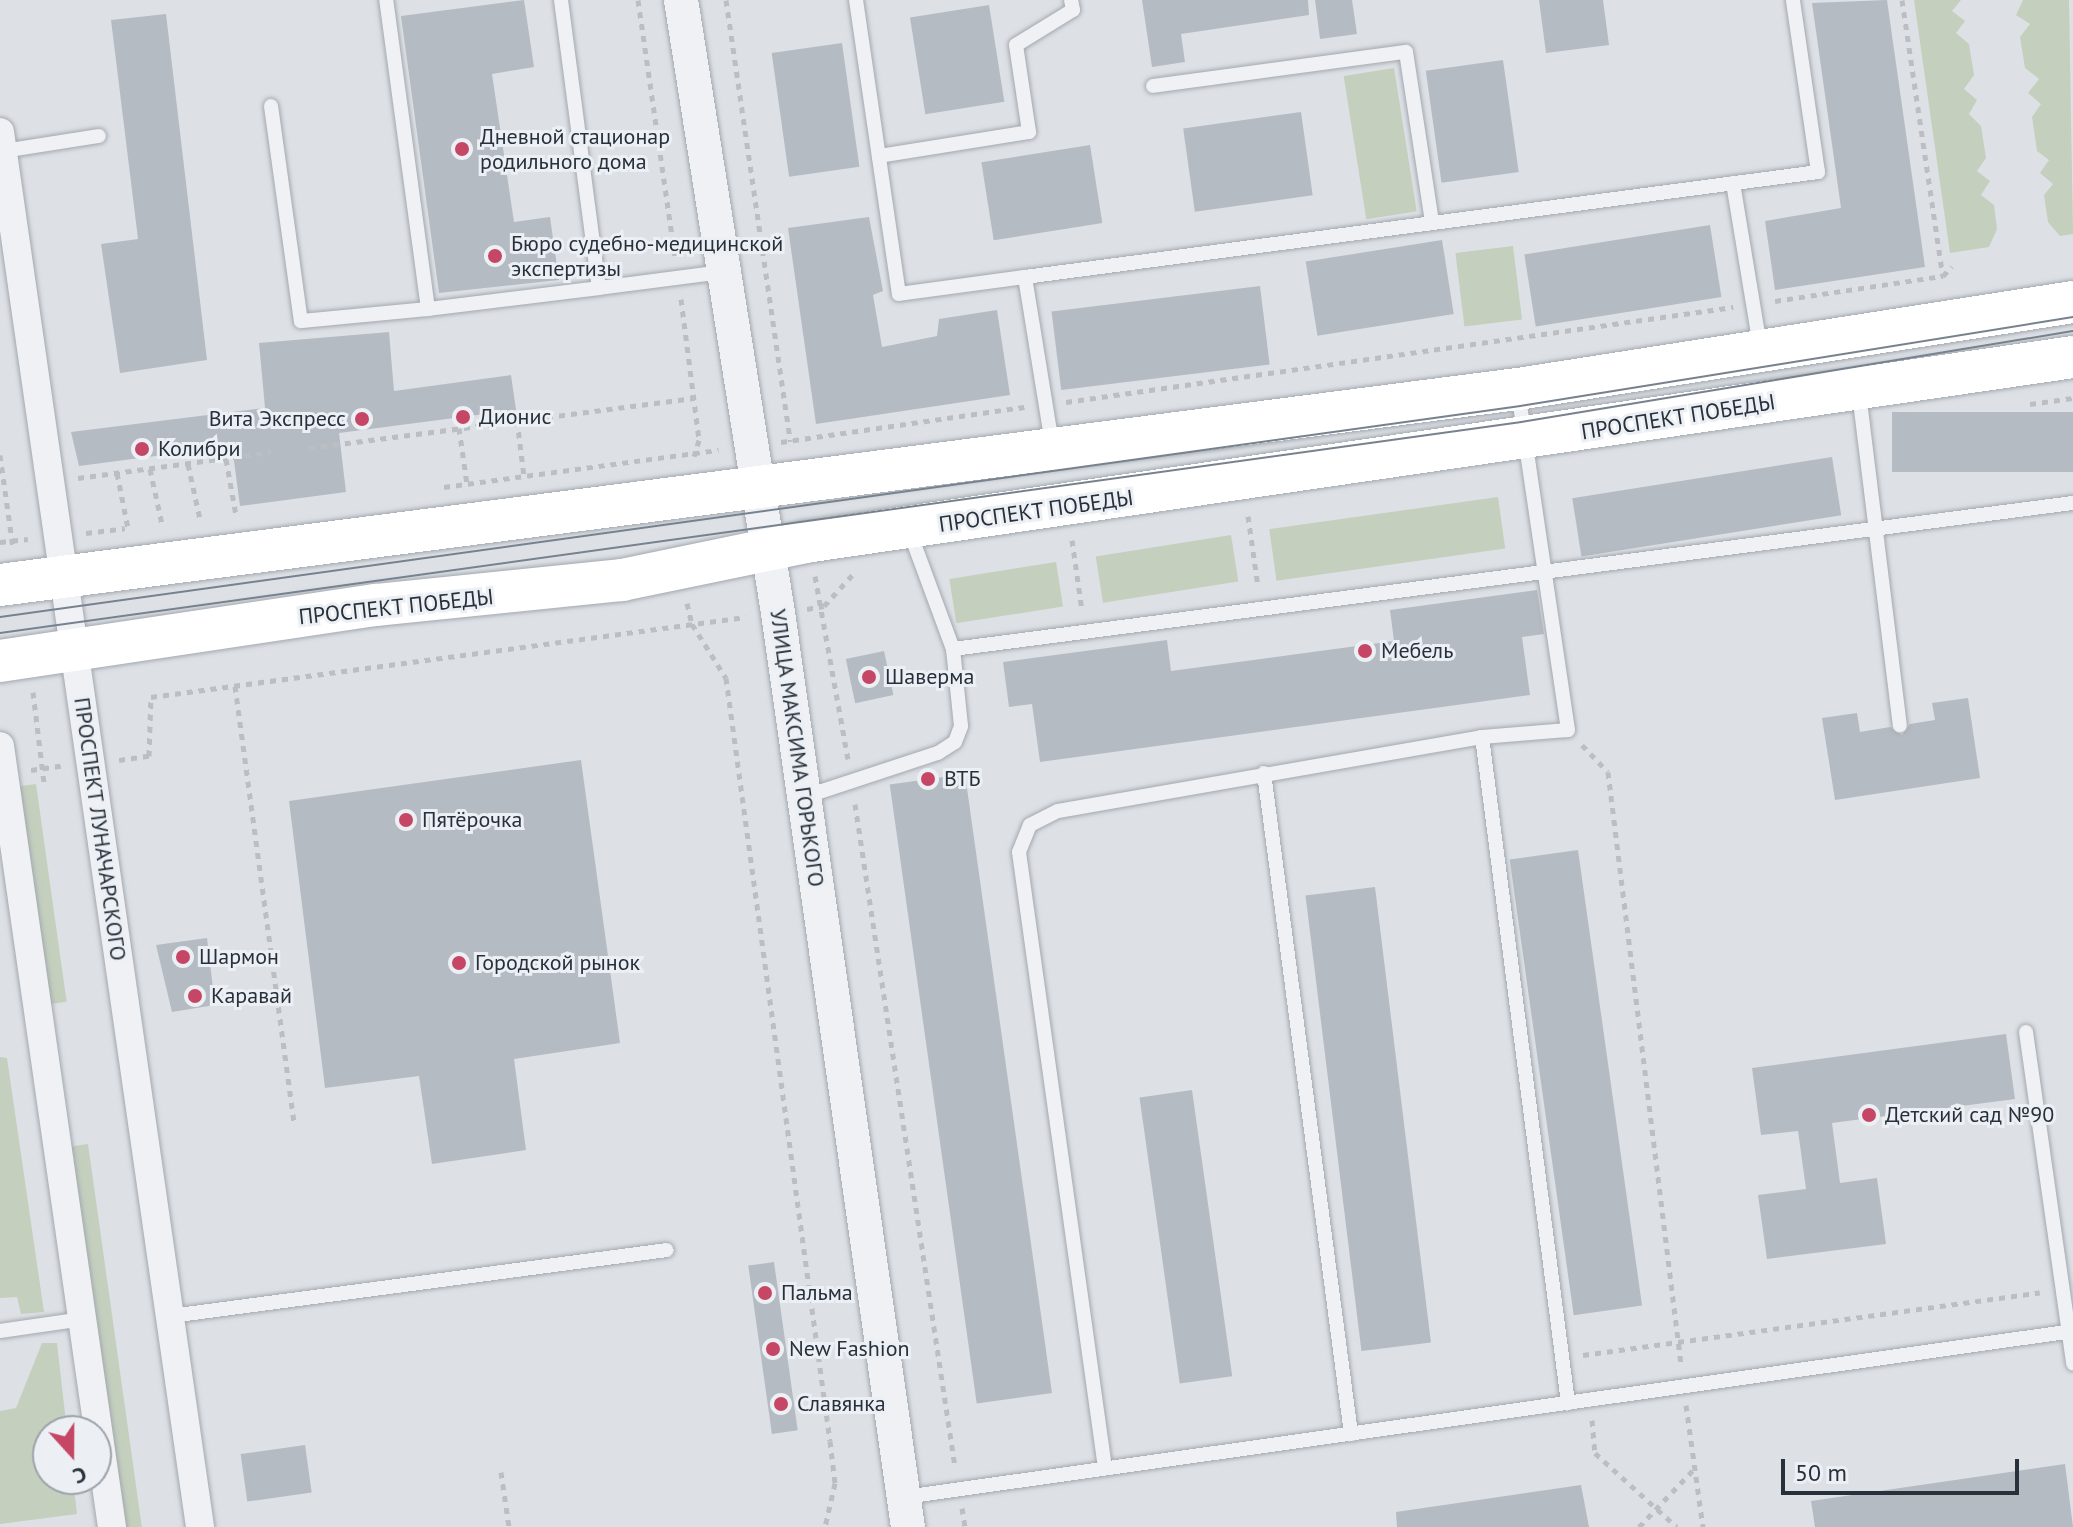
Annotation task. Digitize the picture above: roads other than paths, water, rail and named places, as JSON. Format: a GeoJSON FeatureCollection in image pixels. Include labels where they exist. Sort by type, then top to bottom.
{"type":"FeatureCollection","features":[{"type":"Feature","properties":{"kind":"main road"},"geometry":{"type":"LineString","coordinates":[[0,585],[672,497],[1053,452],[1518,389],[1760,347],[2073,302]]}},
{"type":"Feature","properties":{"kind":"main road","name":"ПРОСПЕКТ ПОБЕДЫ"},"geometry":{"type":"LineString","coordinates":[[0,661],[681,570],[767,550],[1525,441],[2073,357]]}},
{"type":"Feature","properties":{"kind":"street","name":"УЛИЦА МАКСИМА ГОРЬКОГО"},"geometry":{"type":"LineString","coordinates":[[681,0],[749,446],[778,613],[906,1512]]}},
{"type":"Feature","properties":{"kind":"street","name":"ПРОСПЕКТ ЛУНАЧАРСКОГО"},"geometry":{"type":"LineString","coordinates":[[1,141],[200,1527]]}},
{"type":"Feature","properties":{"kind":"street"},"geometry":{"type":"LineString","coordinates":[[0,746],[112,1527]]}},
{"type":"Feature","properties":{"kind":"lane"},"geometry":{"type":"LineString","coordinates":[[386,0],[428,309]]}},
{"type":"Feature","properties":{"kind":"lane"},"geometry":{"type":"LineString","coordinates":[[561,0],[599,288]]}},
{"type":"Feature","properties":{"kind":"lane"},"geometry":{"type":"LineString","coordinates":[[856,0],[899,294],[1818,172],[1793,0]]}},
{"type":"Feature","properties":{"kind":"lane"},"geometry":{"type":"LineString","coordinates":[[879,156],[1029,132],[1016,45],[1073,10],[1071,0]]}},
{"type":"Feature","properties":{"kind":"lane"},"geometry":{"type":"LineString","coordinates":[[1153,86],[1406,52],[1432,221]]}},
{"type":"Feature","properties":{"kind":"lane"},"geometry":{"type":"LineString","coordinates":[[271,106],[301,321],[428,309],[723,272]]}},
{"type":"Feature","properties":{"kind":"lane"},"geometry":{"type":"LineString","coordinates":[[1,141],[99,136]]}},
{"type":"Feature","properties":{"kind":"lane"},"geometry":{"type":"LineString","coordinates":[[1733,183],[1760,347]]}},
{"type":"Feature","properties":{"kind":"lane"},"geometry":{"type":"LineString","coordinates":[[1025,277],[1053,452]]}},
{"type":"Feature","properties":{"kind":"lane"},"geometry":{"type":"LineString","coordinates":[[1105,1468],[1019,852],[1030,825],[1058,811],[1482,737],[1568,730],[1518,389]]}},
{"type":"Feature","properties":{"kind":"lane"},"geometry":{"type":"LineString","coordinates":[[1859,389],[1879,526],[1900,725]]}},
{"type":"Feature","properties":{"kind":"lane"},"geometry":{"type":"LineString","coordinates":[[953,649],[1086,638],[1879,526],[2073,503]]}},
{"type":"Feature","properties":{"kind":"lane"},"geometry":{"type":"LineString","coordinates":[[804,797],[955,742],[961,726],[953,649],[909,529]]}},
{"type":"Feature","properties":{"kind":"lane"},"geometry":{"type":"LineString","coordinates":[[1482,737],[1568,1403]]}},
{"type":"Feature","properties":{"kind":"lane"},"geometry":{"type":"LineString","coordinates":[[1264,773],[1351,1434]]}},
{"type":"Feature","properties":{"kind":"lane"},"geometry":{"type":"LineString","coordinates":[[2026,1032],[2071,1331],[2073,1364]]}},
{"type":"Feature","properties":{"kind":"lane"},"geometry":{"type":"LineString","coordinates":[[171,1316],[667,1250]]}},
{"type":"Feature","properties":{"kind":"lane"},"geometry":{"type":"LineString","coordinates":[[0,1331],[83,1319]]}},
{"type":"Feature","properties":{"kind":"lane"},"geometry":{"type":"LineString","coordinates":[[906,1512],[1105,1468],[2071,1331]]}},
{"type":"Feature","properties":{"kind":"tram line"},"geometry":{"type":"LineString","coordinates":[[0,617],[1520,406],[2073,317]]}},
{"type":"Feature","properties":{"kind":"tram line"},"geometry":{"type":"LineString","coordinates":[[0,633],[1521,422],[2073,331]]}},
{"type":"Feature","properties":{"kind":"place","name":"Дневной стационар родильного дома"},"geometry":{"type":"Point","coordinates":[462,149]}},
{"type":"Feature","properties":{"kind":"place","name":"Бюро судебно-медицинской экспертизы"},"geometry":{"type":"Point","coordinates":[495,256]}},
{"type":"Feature","properties":{"kind":"place","name":"Дионис"},"geometry":{"type":"Point","coordinates":[463,417]}},
{"type":"Feature","properties":{"kind":"place","name":"Вита Экспресс"},"geometry":{"type":"Point","coordinates":[362,419]}},
{"type":"Feature","properties":{"kind":"place","name":"Колибри"},"geometry":{"type":"Point","coordinates":[142,449]}},
{"type":"Feature","properties":{"kind":"place","name":"Мебель"},"geometry":{"type":"Point","coordinates":[1365,651]}},
{"type":"Feature","properties":{"kind":"place","name":"Шаверма"},"geometry":{"type":"Point","coordinates":[869,677]}},
{"type":"Feature","properties":{"kind":"place","name":"ВТБ"},"geometry":{"type":"Point","coordinates":[928,779]}},
{"type":"Feature","properties":{"kind":"place","name":"Пятёрочка"},"geometry":{"type":"Point","coordinates":[406,820]}},
{"type":"Feature","properties":{"kind":"place","name":"Шармон"},"geometry":{"type":"Point","coordinates":[183,957]}},
{"type":"Feature","properties":{"kind":"place","name":"Городской рынок"},"geometry":{"type":"Point","coordinates":[459,963]}},
{"type":"Feature","properties":{"kind":"place","name":"Каравай"},"geometry":{"type":"Point","coordinates":[195,996]}},
{"type":"Feature","properties":{"kind":"place","name":"Детский сад №90"},"geometry":{"type":"Point","coordinates":[1869,1115]}},
{"type":"Feature","properties":{"kind":"place","name":"Пальма"},"geometry":{"type":"Point","coordinates":[765,1293]}},
{"type":"Feature","properties":{"kind":"place","name":"New Fashion"},"geometry":{"type":"Point","coordinates":[773,1349]}},
{"type":"Feature","properties":{"kind":"place","name":"Славянка"},"geometry":{"type":"Point","coordinates":[781,1404]}}]}
